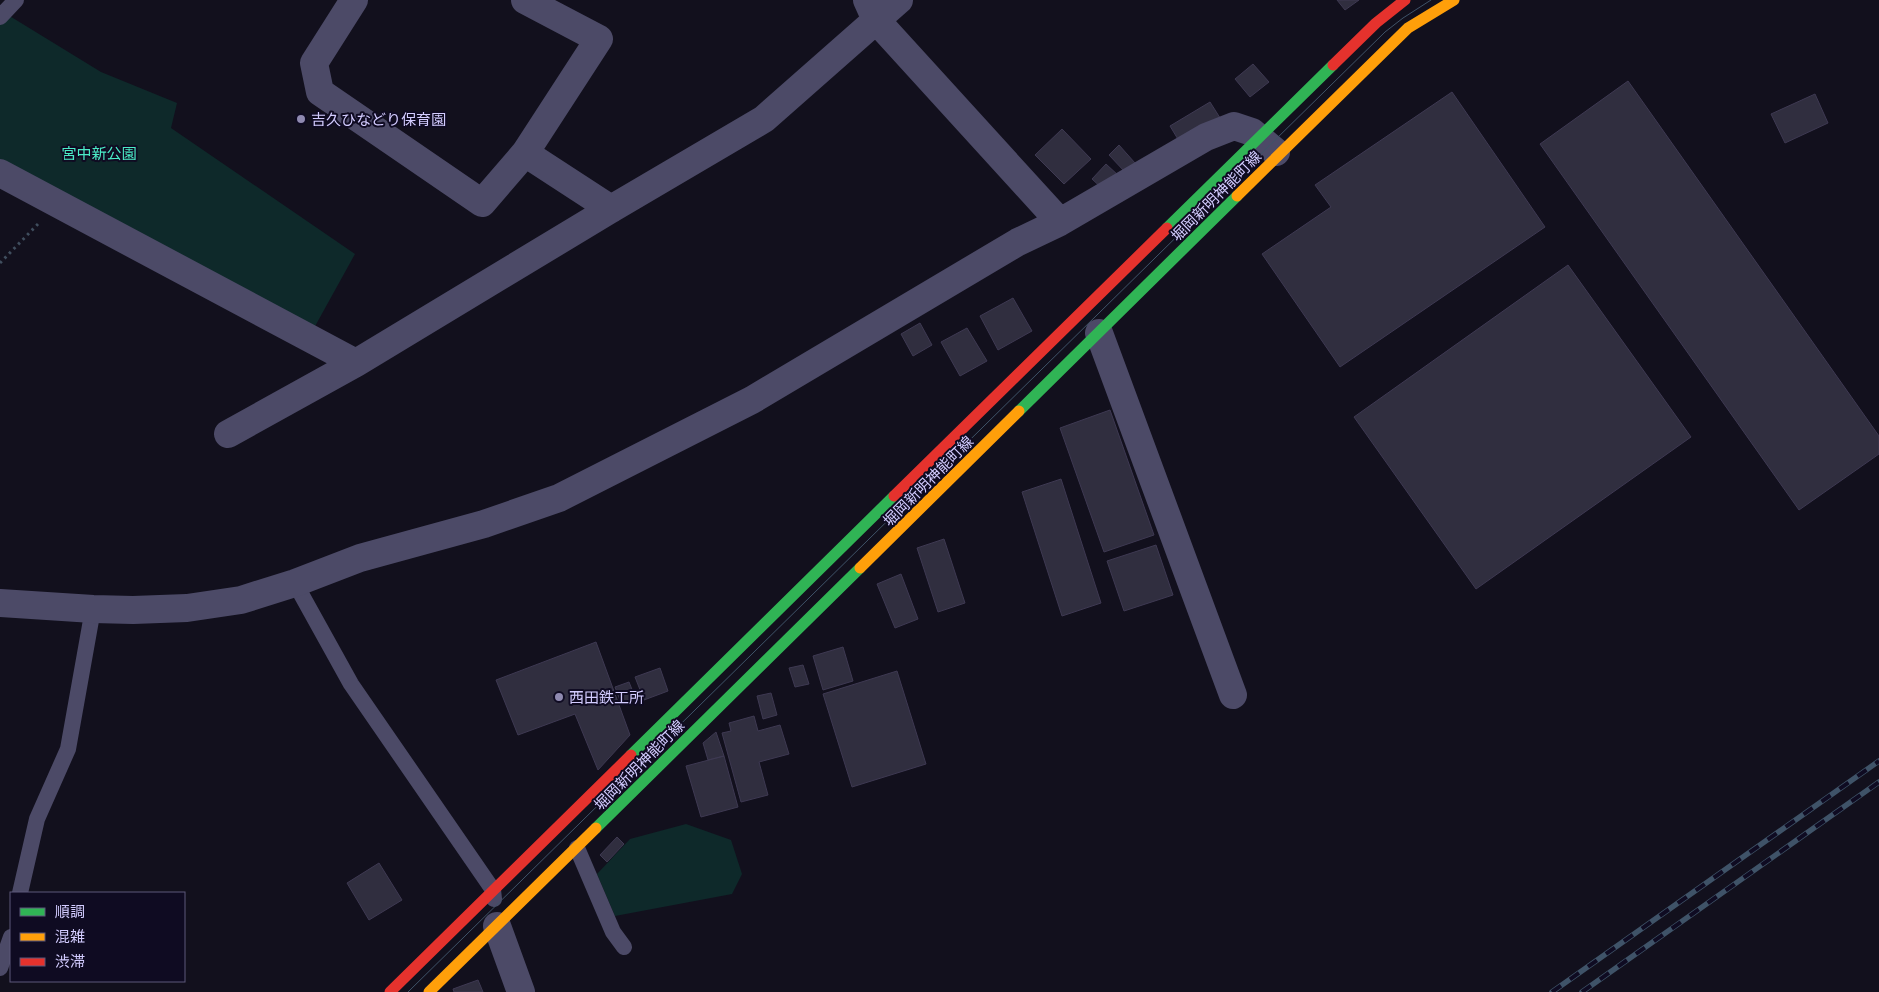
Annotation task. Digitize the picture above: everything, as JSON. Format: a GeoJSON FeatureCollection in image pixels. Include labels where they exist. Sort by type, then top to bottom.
{"type":"FeatureCollection","features":[{"type":"Feature","properties":{"kind":"main road","name":"堀岡新明神能町線"},"geometry":{"type":"LineString","coordinates":[[429,992],[1099,332],[1269,147],[1376,23],[1405,0]]}},
{"type":"Feature","properties":{"kind":"main road","name":"堀岡新明神能町線"},"geometry":{"type":"LineString","coordinates":[[390,992],[493,890],[1269,147],[1408,28],[1454,0]]}},
{"type":"Feature","properties":{"kind":"street"},"geometry":{"type":"LineString","coordinates":[[354,0],[314,63],[320,92],[482,203],[524,153],[599,39],[524,0]]}},
{"type":"Feature","properties":{"kind":"street"},"geometry":{"type":"LineString","coordinates":[[228,434],[356,363],[764,119],[872,10],[899,0]]}},
{"type":"Feature","properties":{"kind":"street"},"geometry":{"type":"LineString","coordinates":[[872,10],[1060,222]]}},
{"type":"Feature","properties":{"kind":"street"},"geometry":{"type":"LineString","coordinates":[[0,603],[93,609],[187,608],[241,600],[295,584],[360,558],[484,524],[558,498],[752,400],[1018,242],[1060,222],[1206,138],[1234,126],[1252,132],[1269,147]]}},
{"type":"Feature","properties":{"kind":"street"},"geometry":{"type":"LineString","coordinates":[[524,153],[611,209]]}},
{"type":"Feature","properties":{"kind":"street"},"geometry":{"type":"LineString","coordinates":[[0,173],[356,363]]}},
{"type":"Feature","properties":{"kind":"street"},"geometry":{"type":"LineString","coordinates":[[1099,332],[1233,696]]}},
{"type":"Feature","properties":{"kind":"street"},"geometry":{"type":"LineString","coordinates":[[497,926],[520,992]]}},
{"type":"Feature","properties":{"kind":"lane"},"geometry":{"type":"LineString","coordinates":[[0,17],[16,0]]}},
{"type":"Feature","properties":{"kind":"lane"},"geometry":{"type":"LineString","coordinates":[[295,584],[351,684],[493,890],[497,926]]}},
{"type":"Feature","properties":{"kind":"lane"},"geometry":{"type":"LineString","coordinates":[[20,892],[37,818],[68,749],[93,609]]}},
{"type":"Feature","properties":{"kind":"lane"},"geometry":{"type":"LineString","coordinates":[[577,848],[613,932],[624,947]]}},
{"type":"Feature","properties":{"kind":"lane"},"geometry":{"type":"LineString","coordinates":[[0,968],[10,940]]}},
{"type":"Feature","properties":{"kind":"path"},"geometry":{"type":"LineString","coordinates":[[0,263],[57,204]]}},
{"type":"Feature","properties":{"kind":"green space","name":"宮中新公園"},"geometry":{"type":"Polygon","coordinates":[[[8,15],[101,72],[177,103],[171,128],[355,254],[303,348],[0,186],[0,22],[8,15]]]}},
{"type":"Feature","properties":{"kind":"green space"},"geometry":{"type":"Polygon","coordinates":[[[686,824],[731,840],[742,874],[732,894],[615,916],[597,874],[630,839],[686,824]]]}},
{"type":"Feature","properties":{"kind":"building"},"geometry":{"type":"Polygon","coordinates":[[[1337,0],[1359,0],[1345,10],[1337,0]]]}},
{"type":"Feature","properties":{"kind":"building"},"geometry":{"type":"Polygon","coordinates":[[[1253,64],[1269,82],[1250,97],[1235,79],[1253,64]]]}},
{"type":"Feature","properties":{"kind":"building"},"geometry":{"type":"Polygon","coordinates":[[[1628,81],[1879,436],[1879,454],[1799,510],[1540,144],[1628,81]]]}},
{"type":"Feature","properties":{"kind":"building"},"geometry":{"type":"Polygon","coordinates":[[[1452,92],[1545,227],[1340,367],[1262,254],[1331,207],[1315,185],[1452,92]]]}},
{"type":"Feature","properties":{"kind":"building"},"geometry":{"type":"Polygon","coordinates":[[[1815,94],[1828,123],[1785,143],[1771,114],[1815,94]]]}},
{"type":"Feature","properties":{"kind":"building"},"geometry":{"type":"Polygon","coordinates":[[[1210,102],[1222,121],[1182,146],[1170,126],[1210,102]]]}},
{"type":"Feature","properties":{"kind":"building"},"geometry":{"type":"Polygon","coordinates":[[[1062,129],[1091,159],[1064,184],[1035,155],[1062,129]]]}},
{"type":"Feature","properties":{"kind":"building"},"geometry":{"type":"Polygon","coordinates":[[[1119,145],[1135,163],[1125,172],[1109,155],[1119,145]]]}},
{"type":"Feature","properties":{"kind":"building"},"geometry":{"type":"Polygon","coordinates":[[[1106,164],[1119,176],[1105,191],[1092,179],[1106,164]]]}},
{"type":"Feature","properties":{"kind":"building"},"geometry":{"type":"Polygon","coordinates":[[[1568,265],[1691,437],[1476,589],[1354,417],[1568,265]]]}},
{"type":"Feature","properties":{"kind":"building"},"geometry":{"type":"Polygon","coordinates":[[[1013,298],[1032,331],[998,350],[980,316],[1013,298]]]}},
{"type":"Feature","properties":{"kind":"building"},"geometry":{"type":"Polygon","coordinates":[[[920,323],[932,345],[913,356],[901,334],[920,323]]]}},
{"type":"Feature","properties":{"kind":"building"},"geometry":{"type":"Polygon","coordinates":[[[967,328],[987,361],[960,376],[941,342],[967,328]]]}},
{"type":"Feature","properties":{"kind":"building"},"geometry":{"type":"Polygon","coordinates":[[[1110,410],[1154,535],[1104,552],[1060,428],[1110,410]]]}},
{"type":"Feature","properties":{"kind":"building"},"geometry":{"type":"Polygon","coordinates":[[[1061,479],[1101,603],[1062,616],[1022,492],[1061,479]]]}},
{"type":"Feature","properties":{"kind":"building"},"geometry":{"type":"Polygon","coordinates":[[[944,539],[965,603],[938,612],[917,548],[944,539]]]}},
{"type":"Feature","properties":{"kind":"building"},"geometry":{"type":"Polygon","coordinates":[[[1156,545],[1173,595],[1124,611],[1107,561],[1156,545]]]}},
{"type":"Feature","properties":{"kind":"building"},"geometry":{"type":"Polygon","coordinates":[[[901,574],[918,619],[895,628],[877,584],[901,574]]]}},
{"type":"Feature","properties":{"kind":"building","name":"西田鉄工所"},"geometry":{"type":"Polygon","coordinates":[[[596,642],[630,735],[598,770],[575,714],[518,735],[496,680],[596,642]]]}},
{"type":"Feature","properties":{"kind":"building"},"geometry":{"type":"Polygon","coordinates":[[[843,647],[853,681],[823,690],[813,656],[843,647]]]}},
{"type":"Feature","properties":{"kind":"building"},"geometry":{"type":"Polygon","coordinates":[[[803,665],[809,684],[795,687],[789,668],[803,665]]]}},
{"type":"Feature","properties":{"kind":"building"},"geometry":{"type":"Polygon","coordinates":[[[660,668],[668,691],[644,700],[635,677],[660,668]]]}},
{"type":"Feature","properties":{"kind":"building"},"geometry":{"type":"Polygon","coordinates":[[[897,671],[926,764],[852,787],[823,694],[897,671]]]}},
{"type":"Feature","properties":{"kind":"building"},"geometry":{"type":"Polygon","coordinates":[[[629,682],[635,697],[621,703],[615,687],[629,682]]]}},
{"type":"Feature","properties":{"kind":"building"},"geometry":{"type":"Polygon","coordinates":[[[771,693],[777,715],[763,719],[757,696],[771,693]]]}},
{"type":"Feature","properties":{"kind":"building"},"geometry":{"type":"Polygon","coordinates":[[[754,716],[758,731],[780,725],[789,754],[759,762],[768,795],[741,802],[722,733],[731,731],[729,723],[754,716]]]}},
{"type":"Feature","properties":{"kind":"building"},"geometry":{"type":"Polygon","coordinates":[[[716,732],[724,756],[708,760],[703,743],[716,732]]]}},
{"type":"Feature","properties":{"kind":"building"},"geometry":{"type":"Polygon","coordinates":[[[724,756],[738,807],[701,817],[686,766],[724,756]]]}},
{"type":"Feature","properties":{"kind":"building"},"geometry":{"type":"Polygon","coordinates":[[[617,837],[624,844],[607,862],[600,855],[617,837]]]}},
{"type":"Feature","properties":{"kind":"building"},"geometry":{"type":"Polygon","coordinates":[[[379,863],[402,900],[369,920],[347,883],[379,863]]]}},
{"type":"Feature","properties":{"kind":"building"},"geometry":{"type":"Polygon","coordinates":[[[478,980],[483,992],[454,992],[453,989],[478,980]]]}},
{"type":"Feature","properties":{"kind":"tram line"},"geometry":{"type":"LineString","coordinates":[[408,992],[1385,32],[1431,0]]}},
{"type":"Feature","properties":{"kind":"railway"},"geometry":{"type":"LineString","coordinates":[[1552,992],[1879,761]]}},
{"type":"Feature","properties":{"kind":"railway"},"geometry":{"type":"LineString","coordinates":[[1582,992],[1879,782]]}},
{"type":"Feature","properties":{"kind":"traffic: fast"},"geometry":{"type":"LineString","coordinates":[[1167,228],[1333,65]]}},
{"type":"Feature","properties":{"kind":"traffic: fast"},"geometry":{"type":"LineString","coordinates":[[1019,411],[1237,196]]}},
{"type":"Feature","properties":{"kind":"traffic: fast"},"geometry":{"type":"LineString","coordinates":[[631,755],[894,496]]}},
{"type":"Feature","properties":{"kind":"traffic: fast"},"geometry":{"type":"LineString","coordinates":[[596,828],[860,568]]}},
{"type":"Feature","properties":{"kind":"traffic: slow"},"geometry":{"type":"LineString","coordinates":[[1237,196],[1408,28],[1454,0]]}},
{"type":"Feature","properties":{"kind":"traffic: slow"},"geometry":{"type":"LineString","coordinates":[[860,568],[1019,411]]}},
{"type":"Feature","properties":{"kind":"traffic: slow"},"geometry":{"type":"LineString","coordinates":[[429,992],[596,828]]}},
{"type":"Feature","properties":{"kind":"traffic: jam"},"geometry":{"type":"LineString","coordinates":[[1333,65],[1376,23],[1405,0]]}},
{"type":"Feature","properties":{"kind":"traffic: jam"},"geometry":{"type":"LineString","coordinates":[[894,496],[1167,228]]}},
{"type":"Feature","properties":{"kind":"traffic: jam"},"geometry":{"type":"LineString","coordinates":[[390,992],[631,755]]}},
{"type":"Feature","properties":{"kind":"place","name":"吉久ひなどり保育園"},"geometry":{"type":"Point","coordinates":[301,119]}},
{"type":"Feature","properties":{"kind":"place","name":"西田鉄工所"},"geometry":{"type":"Point","coordinates":[559,697]}}]}
